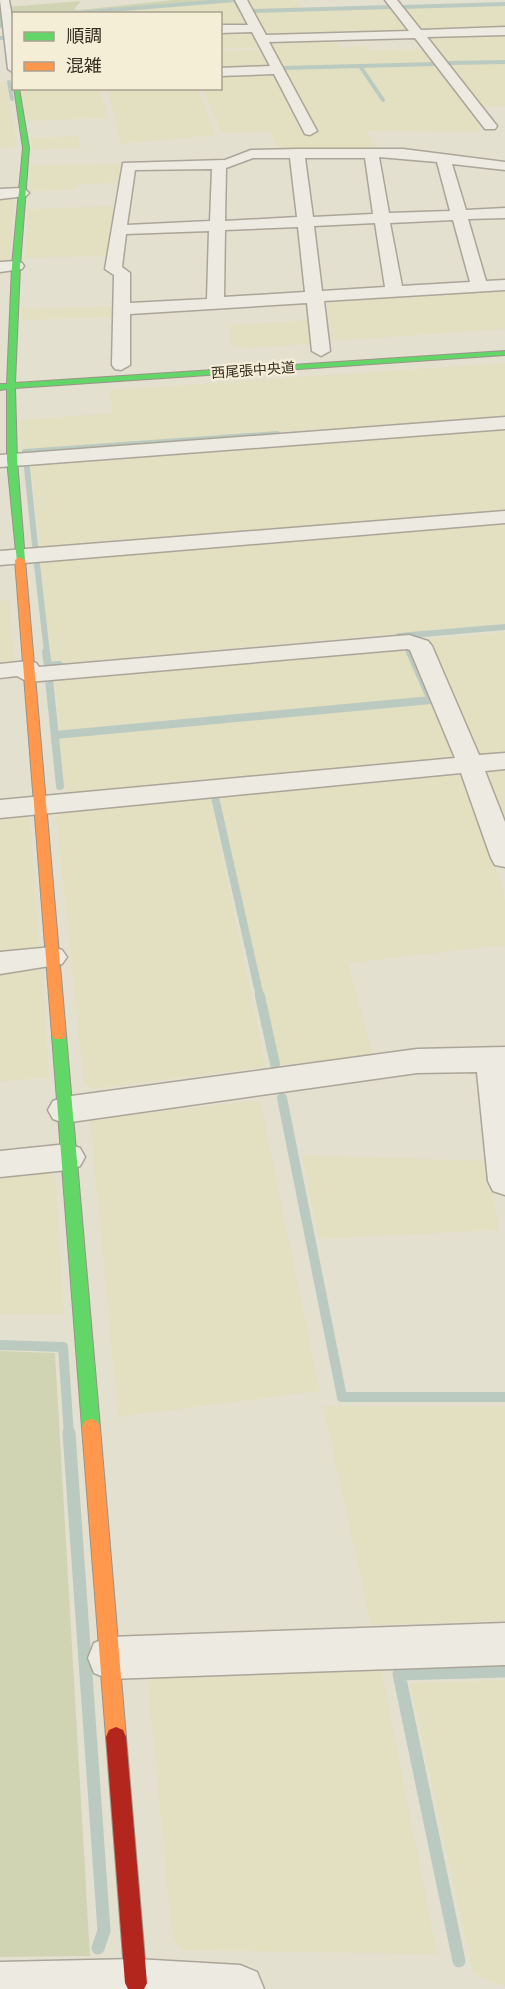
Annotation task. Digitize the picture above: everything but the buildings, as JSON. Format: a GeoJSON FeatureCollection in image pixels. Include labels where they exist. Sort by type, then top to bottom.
{"type":"FeatureCollection","features":[{"type":"Feature","properties":{"kind":"street"},"geometry":{"type":"LineString","coordinates":[[3,0],[11,36],[12,58]]}},
{"type":"Feature","properties":{"kind":"street"},"geometry":{"type":"LineString","coordinates":[[241,0],[310,131]]}},
{"type":"Feature","properties":{"kind":"street"},"geometry":{"type":"LineString","coordinates":[[391,0],[490,126]]}},
{"type":"Feature","properties":{"kind":"street"},"geometry":{"type":"LineString","coordinates":[[222,29],[257,33],[418,34],[505,31]]}},
{"type":"Feature","properties":{"kind":"street"},"geometry":{"type":"LineString","coordinates":[[222,72],[278,70]]}},
{"type":"Feature","properties":{"kind":"street"},"geometry":{"type":"LineString","coordinates":[[15,90],[26,148],[8,267],[6,460],[9,557],[28,672],[136,1983]]}},
{"type":"Feature","properties":{"kind":"street"},"geometry":{"type":"LineString","coordinates":[[121,364],[122,273],[113,269],[128,166],[219,165],[227,164],[251,153],[370,153],[444,157],[505,166]]}},
{"type":"Feature","properties":{"kind":"street"},"geometry":{"type":"LineString","coordinates":[[297,153],[321,351]]}},
{"type":"Feature","properties":{"kind":"street"},"geometry":{"type":"LineString","coordinates":[[370,153],[394,292]]}},
{"type":"Feature","properties":{"kind":"street"},"geometry":{"type":"LineString","coordinates":[[444,157],[479,286]]}},
{"type":"Feature","properties":{"kind":"street"},"geometry":{"type":"LineString","coordinates":[[214,304],[219,165]]}},
{"type":"Feature","properties":{"kind":"street"},"geometry":{"type":"LineString","coordinates":[[0,194],[21,193]]}},
{"type":"Feature","properties":{"kind":"street"},"geometry":{"type":"LineString","coordinates":[[119,230],[505,213]]}},
{"type":"Feature","properties":{"kind":"street"},"geometry":{"type":"LineString","coordinates":[[122,309],[505,285]]}},
{"type":"Feature","properties":{"kind":"street","name":"西尾張中央道"},"geometry":{"type":"LineString","coordinates":[[6,372],[505,339]]}},
{"type":"Feature","properties":{"kind":"street","name":"西尾張中央道"},"geometry":{"type":"LineString","coordinates":[[6,387],[505,353]]}},
{"type":"Feature","properties":{"kind":"street"},"geometry":{"type":"LineString","coordinates":[[6,460],[505,423]]}},
{"type":"Feature","properties":{"kind":"street"},"geometry":{"type":"LineString","coordinates":[[9,557],[505,517]]}},
{"type":"Feature","properties":{"kind":"street"},"geometry":{"type":"LineString","coordinates":[[0,671],[28,672],[409,642],[420,646],[470,764],[505,858]]}},
{"type":"Feature","properties":{"kind":"street"},"geometry":{"type":"LineString","coordinates":[[0,809],[505,761]]}},
{"type":"Feature","properties":{"kind":"street"},"geometry":{"type":"LineString","coordinates":[[0,963],[52,957]]}},
{"type":"Feature","properties":{"kind":"street"},"geometry":{"type":"LineString","coordinates":[[64,1110],[417,1061],[498,1059],[505,1181]]}},
{"type":"Feature","properties":{"kind":"street"},"geometry":{"type":"LineString","coordinates":[[0,1164],[68,1157]]}},
{"type":"Feature","properties":{"kind":"street"},"geometry":{"type":"LineString","coordinates":[[109,1658],[505,1644]]}},
{"type":"Feature","properties":{"kind":"street"},"geometry":{"type":"LineString","coordinates":[[0,1986],[136,1983],[240,1989]]}},
{"type":"Feature","properties":{"kind":"shaded area"},"geometry":{"type":"Polygon","coordinates":[[[244,0],[297,0],[303,9],[249,10],[244,0]]]}},
{"type":"Feature","properties":{"kind":"shaded area"},"geometry":{"type":"Polygon","coordinates":[[[233,1],[248,26],[222,28],[222,12],[94,12],[233,1]]]}},
{"type":"Feature","properties":{"kind":"shaded area"},"geometry":{"type":"Polygon","coordinates":[[[505,5],[505,31],[421,32],[401,8],[505,5]]]}},
{"type":"Feature","properties":{"kind":"shaded area"},"geometry":{"type":"Polygon","coordinates":[[[396,9],[415,33],[265,38],[249,13],[396,9]]]}},
{"type":"Feature","properties":{"kind":"shaded area"},"geometry":{"type":"Polygon","coordinates":[[[250,30],[259,47],[222,49],[222,31],[250,30]]]}},
{"type":"Feature","properties":{"kind":"shaded area"},"geometry":{"type":"Polygon","coordinates":[[[502,33],[505,36],[505,60],[445,62],[424,36],[502,33]]]}},
{"type":"Feature","properties":{"kind":"shaded area"},"geometry":{"type":"Polygon","coordinates":[[[334,38],[341,48],[366,46],[369,50],[426,49],[438,63],[279,67],[267,40],[334,38]]]}},
{"type":"Feature","properties":{"kind":"shaded area"},"geometry":{"type":"Polygon","coordinates":[[[261,50],[270,68],[222,70],[222,51],[261,50]]]}},
{"type":"Feature","properties":{"kind":"shaded area"},"geometry":{"type":"Polygon","coordinates":[[[505,62],[505,106],[480,107],[447,65],[505,62]]]}},
{"type":"Feature","properties":{"kind":"shaded area"},"geometry":{"type":"Polygon","coordinates":[[[436,64],[487,126],[480,126],[480,132],[367,131],[377,150],[279,151],[270,132],[221,133],[203,90],[222,90],[222,73],[359,67],[381,101],[385,100],[363,67],[436,64]]]}},
{"type":"Feature","properties":{"kind":"shaded area"},"geometry":{"type":"Polygon","coordinates":[[[7,81],[17,147],[0,148],[0,82],[7,81]]]}},
{"type":"Feature","properties":{"kind":"shaded area"},"geometry":{"type":"Polygon","coordinates":[[[21,90],[100,90],[108,118],[27,121],[21,90]]]}},
{"type":"Feature","properties":{"kind":"shaded area"},"geometry":{"type":"Polygon","coordinates":[[[108,90],[198,90],[216,135],[121,144],[108,90]]]}},
{"type":"Feature","properties":{"kind":"shaded area"},"geometry":{"type":"Polygon","coordinates":[[[78,136],[81,148],[33,150],[31,138],[78,136]]]}},
{"type":"Feature","properties":{"kind":"shaded area"},"geometry":{"type":"Polygon","coordinates":[[[121,164],[118,183],[77,184],[76,190],[28,191],[31,165],[121,164]]]}},
{"type":"Feature","properties":{"kind":"shaded area"},"geometry":{"type":"Polygon","coordinates":[[[14,196],[11,263],[0,266],[0,197],[14,196]]]}},
{"type":"Feature","properties":{"kind":"shaded area"},"geometry":{"type":"Polygon","coordinates":[[[116,206],[109,256],[25,258],[28,209],[116,206]]]}},
{"type":"Feature","properties":{"kind":"shaded area"},"geometry":{"type":"Polygon","coordinates":[[[505,291],[505,329],[332,341],[327,304],[329,301],[505,291]]]}},
{"type":"Feature","properties":{"kind":"shaded area"},"geometry":{"type":"Polygon","coordinates":[[[113,306],[114,317],[22,320],[22,309],[113,306]]]}},
{"type":"Feature","properties":{"kind":"shaded area"},"geometry":{"type":"Polygon","coordinates":[[[308,320],[311,344],[246,348],[231,344],[231,325],[308,320]]]}},
{"type":"Feature","properties":{"kind":"shaded area"},"geometry":{"type":"Polygon","coordinates":[[[505,363],[505,416],[22,450],[19,420],[113,413],[109,390],[505,363]]]}},
{"type":"Feature","properties":{"kind":"shaded area"},"geometry":{"type":"Polygon","coordinates":[[[505,430],[505,513],[40,548],[31,464],[505,430]]]}},
{"type":"Feature","properties":{"kind":"shaded area"},"geometry":{"type":"Polygon","coordinates":[[[505,524],[505,624],[52,664],[40,561],[505,524]]]}},
{"type":"Feature","properties":{"kind":"shaded area"},"geometry":{"type":"Polygon","coordinates":[[[10,600],[14,662],[0,666],[0,601],[10,600]]]}},
{"type":"Feature","properties":{"kind":"shaded area"},"geometry":{"type":"Polygon","coordinates":[[[505,632],[505,754],[478,757],[427,639],[505,632]]]}},
{"type":"Feature","properties":{"kind":"shaded area"},"geometry":{"type":"Polygon","coordinates":[[[407,650],[425,697],[60,731],[55,681],[407,650]]]}},
{"type":"Feature","properties":{"kind":"shaded area"},"geometry":{"type":"Polygon","coordinates":[[[434,702],[455,754],[449,759],[66,795],[59,737],[434,702]]]}},
{"type":"Feature","properties":{"kind":"shaded area"},"geometry":{"type":"Polygon","coordinates":[[[505,769],[505,826],[484,775],[491,770],[505,769]]]}},
{"type":"Feature","properties":{"kind":"shaded area"},"geometry":{"type":"Polygon","coordinates":[[[452,771],[461,776],[501,880],[505,899],[505,945],[348,963],[373,1056],[279,1065],[219,793],[452,771]]]}},
{"type":"Feature","properties":{"kind":"shaded area"},"geometry":{"type":"Polygon","coordinates":[[[209,793],[266,1067],[93,1089],[84,1084],[56,813],[64,807],[209,793]]]}},
{"type":"Feature","properties":{"kind":"shaded area"},"geometry":{"type":"Polygon","coordinates":[[[22,814],[30,818],[39,944],[32,951],[0,955],[0,816],[22,814]]]}},
{"type":"Feature","properties":{"kind":"shaded area"},"geometry":{"type":"Polygon","coordinates":[[[32,966],[43,972],[49,1077],[0,1082],[0,970],[32,966]]]}},
{"type":"Feature","properties":{"kind":"shaded area"},"geometry":{"type":"Polygon","coordinates":[[[260,1100],[320,1391],[118,1417],[90,1120],[260,1100]]]}},
{"type":"Feature","properties":{"kind":"shaded area"},"geometry":{"type":"Polygon","coordinates":[[[302,1155],[488,1161],[499,1230],[319,1239],[302,1155]]]}},
{"type":"Feature","properties":{"kind":"shaded area"},"geometry":{"type":"Polygon","coordinates":[[[48,1173],[56,1178],[64,1314],[0,1314],[0,1179],[48,1173]]]}},
{"type":"Feature","properties":{"kind":"shaded area"},"geometry":{"type":"Polygon","coordinates":[[[323,1406],[505,1406],[505,1621],[371,1625],[323,1406]]]}},
{"type":"Feature","properties":{"kind":"shaded area"},"geometry":{"type":"Polygon","coordinates":[[[381,1666],[437,1954],[181,1950],[172,1935],[148,1684],[158,1673],[381,1666]]]}},
{"type":"Feature","properties":{"kind":"shaded area"},"geometry":{"type":"Polygon","coordinates":[[[505,1680],[505,1986],[473,1974],[410,1683],[505,1680]]]}},
{"type":"Feature","properties":{"kind":"green space"},"geometry":{"type":"Polygon","coordinates":[[[173,0],[229,0],[56,12],[12,12],[12,15],[8,15],[7,7],[81,1],[74,9],[173,0]]]}},
{"type":"Feature","properties":{"kind":"green space"},"geometry":{"type":"Polygon","coordinates":[[[0,1351],[55,1353],[90,1956],[0,1957],[0,1351]]]}},
{"type":"Feature","properties":{"kind":"waterway"},"geometry":{"type":"LineString","coordinates":[[87,12],[235,0],[241,11]]}},
{"type":"Feature","properties":{"kind":"waterway"},"geometry":{"type":"LineString","coordinates":[[402,7],[505,4]]}},
{"type":"Feature","properties":{"kind":"waterway"},"geometry":{"type":"LineString","coordinates":[[250,11],[391,7]]}},
{"type":"Feature","properties":{"kind":"waterway"},"geometry":{"type":"LineString","coordinates":[[0,17],[1,26]]}},
{"type":"Feature","properties":{"kind":"waterway"},"geometry":{"type":"LineString","coordinates":[[447,63],[505,62]]}},
{"type":"Feature","properties":{"kind":"waterway"},"geometry":{"type":"LineString","coordinates":[[283,68],[435,64]]}},
{"type":"Feature","properties":{"kind":"waterway"},"geometry":{"type":"LineString","coordinates":[[360,66],[383,100]]}},
{"type":"Feature","properties":{"kind":"waterway"},"geometry":{"type":"LineString","coordinates":[[9,82],[12,99]]}},
{"type":"Feature","properties":{"kind":"waterway"},"geometry":{"type":"LineString","coordinates":[[25,452],[277,434]]}},
{"type":"Feature","properties":{"kind":"waterway"},"geometry":{"type":"LineString","coordinates":[[27,468],[35,545]]}},
{"type":"Feature","properties":{"kind":"waterway"},"geometry":{"type":"LineString","coordinates":[[37,564],[47,653]]}},
{"type":"Feature","properties":{"kind":"waterway"},"geometry":{"type":"LineString","coordinates":[[399,636],[505,627]]}},
{"type":"Feature","properties":{"kind":"waterway"},"geometry":{"type":"LineString","coordinates":[[46,652],[48,666],[59,665]]}},
{"type":"Feature","properties":{"kind":"waterway"},"geometry":{"type":"LineString","coordinates":[[55,735],[431,700],[410,652]]}},
{"type":"Feature","properties":{"kind":"waterway"},"geometry":{"type":"LineString","coordinates":[[49,679],[60,786]]}},
{"type":"Feature","properties":{"kind":"waterway"},"geometry":{"type":"LineString","coordinates":[[215,797],[260,997]]}},
{"type":"Feature","properties":{"kind":"waterway"},"geometry":{"type":"LineString","coordinates":[[260,996],[275,1064]]}},
{"type":"Feature","properties":{"kind":"waterway"},"geometry":{"type":"LineString","coordinates":[[282,1098],[342,1397],[505,1397]]}},
{"type":"Feature","properties":{"kind":"waterway"},"geometry":{"type":"LineString","coordinates":[[0,1345],[63,1347],[69,1435]]}},
{"type":"Feature","properties":{"kind":"waterway"},"geometry":{"type":"LineString","coordinates":[[69,1433],[104,1931],[98,1948]]}},
{"type":"Feature","properties":{"kind":"waterway"},"geometry":{"type":"LineString","coordinates":[[459,1961],[399,1674],[505,1671]]}},
{"type":"Feature","properties":{"kind":"traffic: fast"},"geometry":{"type":"LineString","coordinates":[[16,90],[26,148],[16,266],[11,386],[12,460],[20,560]]}},
{"type":"Feature","properties":{"kind":"traffic: fast"},"geometry":{"type":"LineString","coordinates":[[0,387],[505,353]]}},
{"type":"Feature","properties":{"kind":"traffic: fast"},"geometry":{"type":"LineString","coordinates":[[59,1035],[91,1427]]}},
{"type":"Feature","properties":{"kind":"traffic: slow"},"geometry":{"type":"LineString","coordinates":[[20,560],[59,1035]]}},
{"type":"Feature","properties":{"kind":"traffic: slow"},"geometry":{"type":"LineString","coordinates":[[91,1427],[116,1737]]}},
{"type":"Feature","properties":{"kind":"traffic: jam"},"geometry":{"type":"LineString","coordinates":[[116,1737],[136,1983]]}}]}
